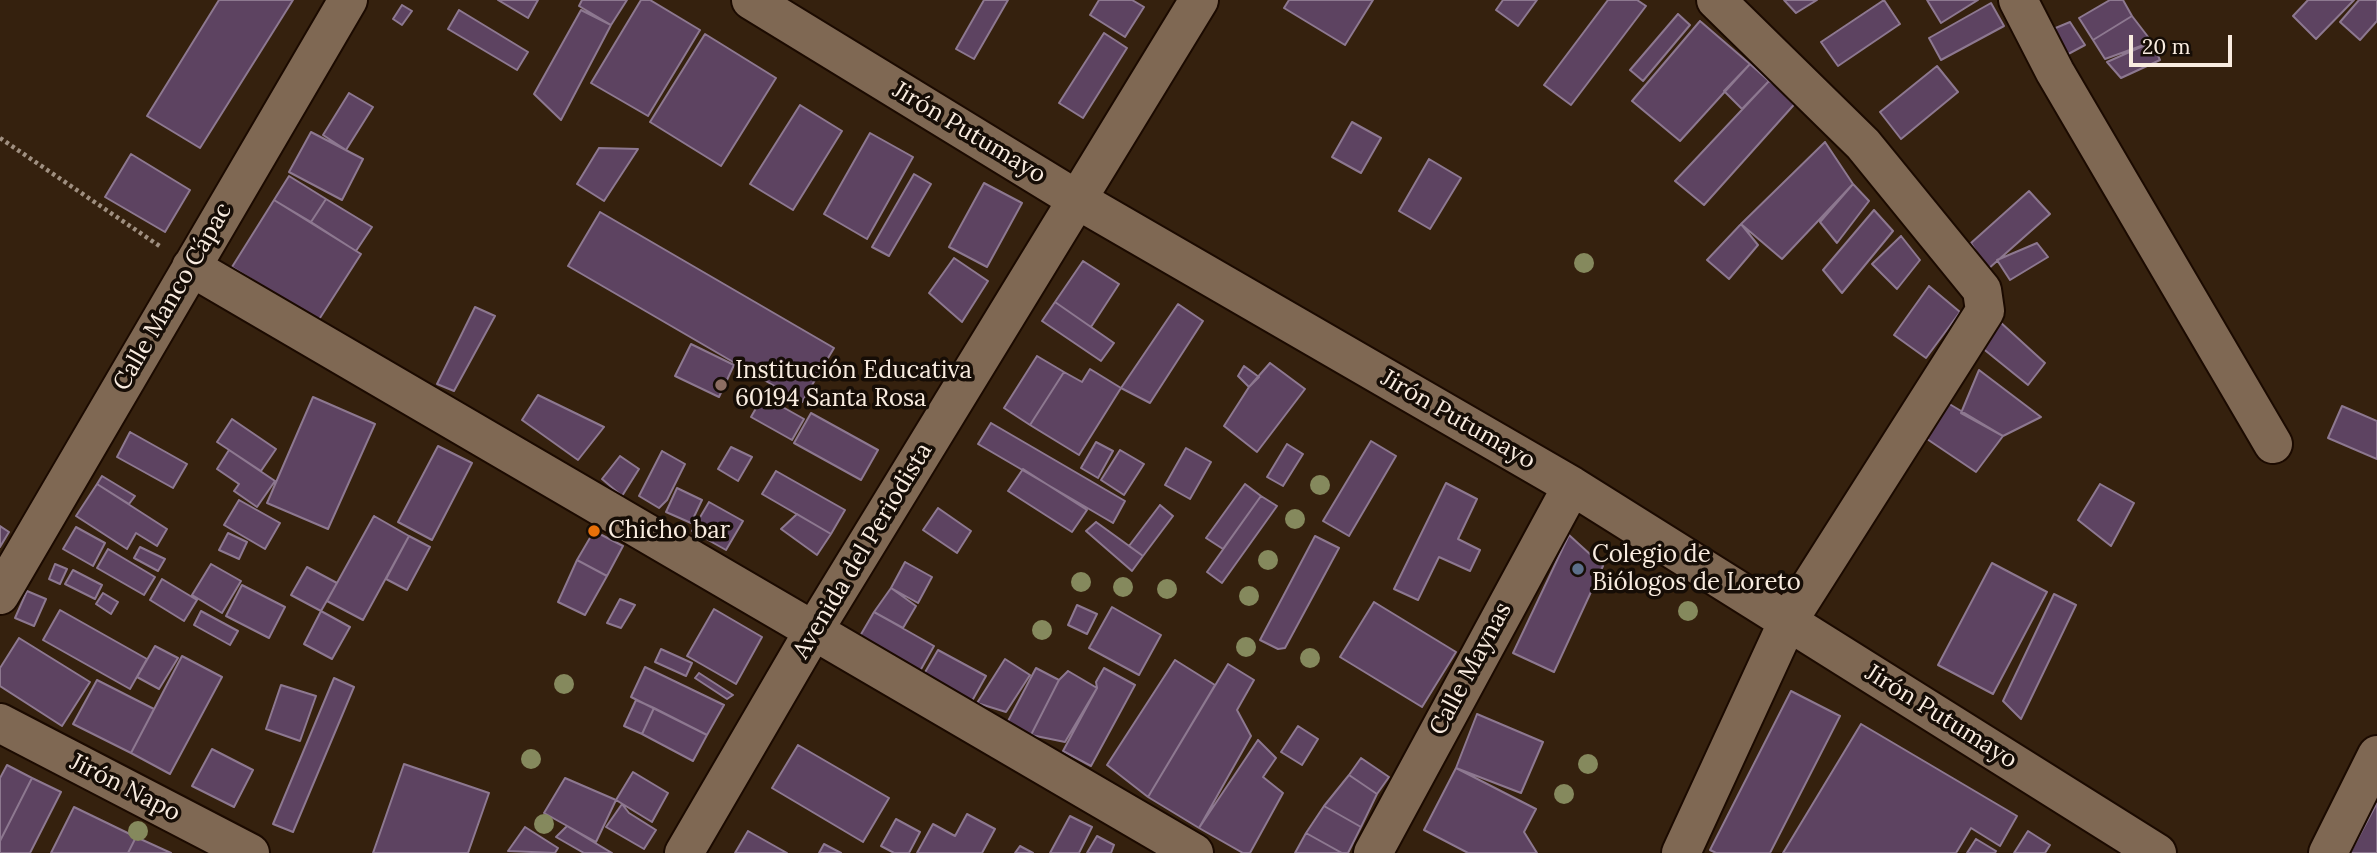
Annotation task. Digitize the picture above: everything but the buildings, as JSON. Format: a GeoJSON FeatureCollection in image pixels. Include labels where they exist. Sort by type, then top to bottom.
{"type":"FeatureCollection","features":[{"type":"Feature","properties":{"kind":"street","name":"Calle Manco Cápac"},"geometry":{"type":"LineString","coordinates":[[0,595],[348,0]]}},
{"type":"Feature","properties":{"kind":"street","name":"Jirón Putumayo"},"geometry":{"type":"LineString","coordinates":[[751,0],[1076,199],[1572,486],[2157,853]]}},
{"type":"Feature","properties":{"kind":"street","name":"Avenida del Periodista"},"geometry":{"type":"LineString","coordinates":[[684,853],[814,630],[1199,0]]}},
{"type":"Feature","properties":{"kind":"street"},"geometry":{"type":"LineString","coordinates":[[1681,853],[1788,621],[1986,311],[1982,290],[1863,144],[1716,0]]}},
{"type":"Feature","properties":{"kind":"street"},"geometry":{"type":"LineString","coordinates":[[2018,0],[2055,72],[2273,444]]}},
{"type":"Feature","properties":{"kind":"street"},"geometry":{"type":"LineString","coordinates":[[191,267],[1194,853]]}},
{"type":"Feature","properties":{"kind":"street","name":"Calle Maynas"},"geometry":{"type":"LineString","coordinates":[[1373,853],[1572,486]]}},
{"type":"Feature","properties":{"kind":"street","name":"Jirón Napo"},"geometry":{"type":"LineString","coordinates":[[0,723],[250,853]]}},
{"type":"Feature","properties":{"kind":"street"},"geometry":{"type":"LineString","coordinates":[[2328,853],[2377,755]]}},
{"type":"Feature","properties":{"kind":"path"},"geometry":{"type":"LineString","coordinates":[[0,138],[191,267]]}},
{"type":"Feature","properties":{"kind":"place","name":"Institución Educativa 60194 Santa Rosa"},"geometry":{"type":"Point","coordinates":[721,385]}},
{"type":"Feature","properties":{"kind":"place","name":"Chicho bar"},"geometry":{"type":"Point","coordinates":[594,531]}},
{"type":"Feature","properties":{"kind":"place","name":"Colegio de Biólogos de Loreto"},"geometry":{"type":"Point","coordinates":[1578,569]}}]}
